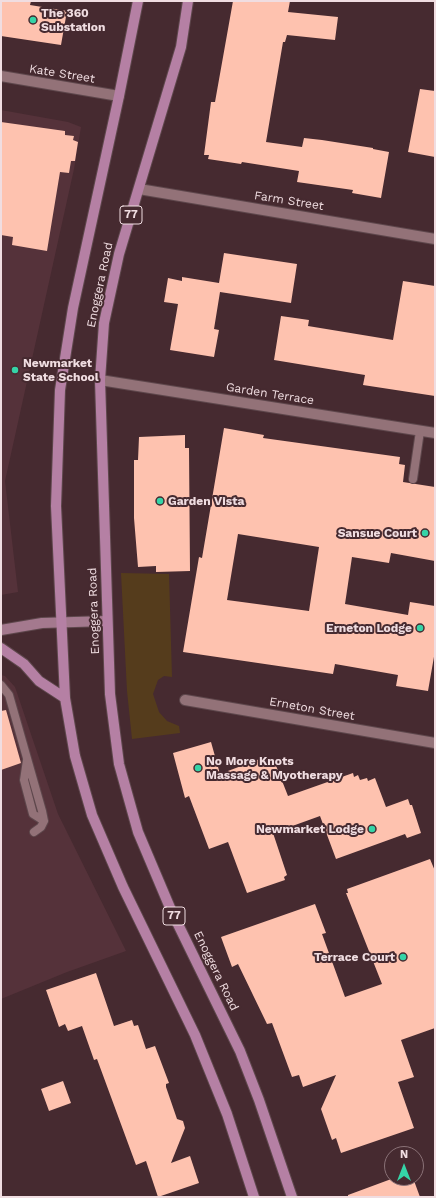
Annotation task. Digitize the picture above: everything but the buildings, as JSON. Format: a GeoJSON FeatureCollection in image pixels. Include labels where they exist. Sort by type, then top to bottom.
{"type":"FeatureCollection","features":[{"type":"Feature","properties":{"kind":"main road","name":"Enoggera Road"},"geometry":{"type":"LineString","coordinates":[[138,1],[119,96],[74,300],[60,390],[56,470],[60,622],[65,698],[74,756],[92,815],[123,887],[197,1041],[227,1114],[254,1197]]}},
{"type":"Feature","properties":{"kind":"main road","name":"Enoggera Road"},"geometry":{"type":"LineString","coordinates":[[188,1],[181,47],[119,254],[110,292],[101,352],[100,380],[107,621],[113,728],[119,764],[138,832],[171,910],[240,1051],[259,1100],[292,1197]]}},
{"type":"Feature","properties":{"kind":"main road"},"geometry":{"type":"LineString","coordinates":[[1,630],[60,622],[107,621]]}},
{"type":"Feature","properties":{"kind":"main road"},"geometry":{"type":"LineString","coordinates":[[1,648],[24,664],[39,681],[65,698]]}},
{"type":"Feature","properties":{"kind":"street","name":"Kate Street"},"geometry":{"type":"LineString","coordinates":[[1,76],[119,96]]}},
{"type":"Feature","properties":{"kind":"street","name":"Farm Street"},"geometry":{"type":"LineString","coordinates":[[139,189],[435,239]]}},
{"type":"Feature","properties":{"kind":"street","name":"Garden Terrace"},"geometry":{"type":"LineString","coordinates":[[100,380],[435,433]]}},
{"type":"Feature","properties":{"kind":"street","name":"Erneton Street"},"geometry":{"type":"LineString","coordinates":[[185,700],[435,744]]}},
{"type":"Feature","properties":{"kind":"lane"},"geometry":{"type":"LineString","coordinates":[[413,479],[420,431]]}},
{"type":"Feature","properties":{"kind":"lane"},"geometry":{"type":"LineString","coordinates":[[1,685],[9,695],[27,757],[24,780],[34,814],[44,821],[41,827],[34,832]]}},
{"type":"Feature","properties":{"kind":"shaded area"},"geometry":{"type":"Polygon","coordinates":[[[1,110],[68,122],[81,127],[74,169],[5,481],[18,592],[1,595],[1,110]]]}},
{"type":"Feature","properties":{"kind":"shaded area"},"geometry":{"type":"Polygon","coordinates":[[[121,573],[169,574],[172,677],[164,676],[158,680],[153,694],[159,712],[167,721],[179,726],[180,733],[132,739],[127,691],[121,573]]]}},
{"type":"Feature","properties":{"kind":"shaded area"},"geometry":{"type":"Polygon","coordinates":[[[1,675],[5,676],[15,687],[58,814],[126,951],[67,972],[1,999],[1,675]]]}},
{"type":"Feature","properties":{"kind":"place","name":"The 360 Substation"},"geometry":{"type":"Point","coordinates":[33,20]}},
{"type":"Feature","properties":{"kind":"place","name":"Newmarket State School"},"geometry":{"type":"Point","coordinates":[15,370]}},
{"type":"Feature","properties":{"kind":"place","name":"Garden Vista"},"geometry":{"type":"Point","coordinates":[160,501]}},
{"type":"Feature","properties":{"kind":"place","name":"Sansue Court"},"geometry":{"type":"Point","coordinates":[425,533]}},
{"type":"Feature","properties":{"kind":"place","name":"Erneton Lodge"},"geometry":{"type":"Point","coordinates":[420,628]}},
{"type":"Feature","properties":{"kind":"place","name":"No More Knots Massage & Myotherapy"},"geometry":{"type":"Point","coordinates":[198,768]}},
{"type":"Feature","properties":{"kind":"place","name":"Newmarket Lodge"},"geometry":{"type":"Point","coordinates":[372,829]}},
{"type":"Feature","properties":{"kind":"place","name":"Terrace Court"},"geometry":{"type":"Point","coordinates":[403,957]}}]}
